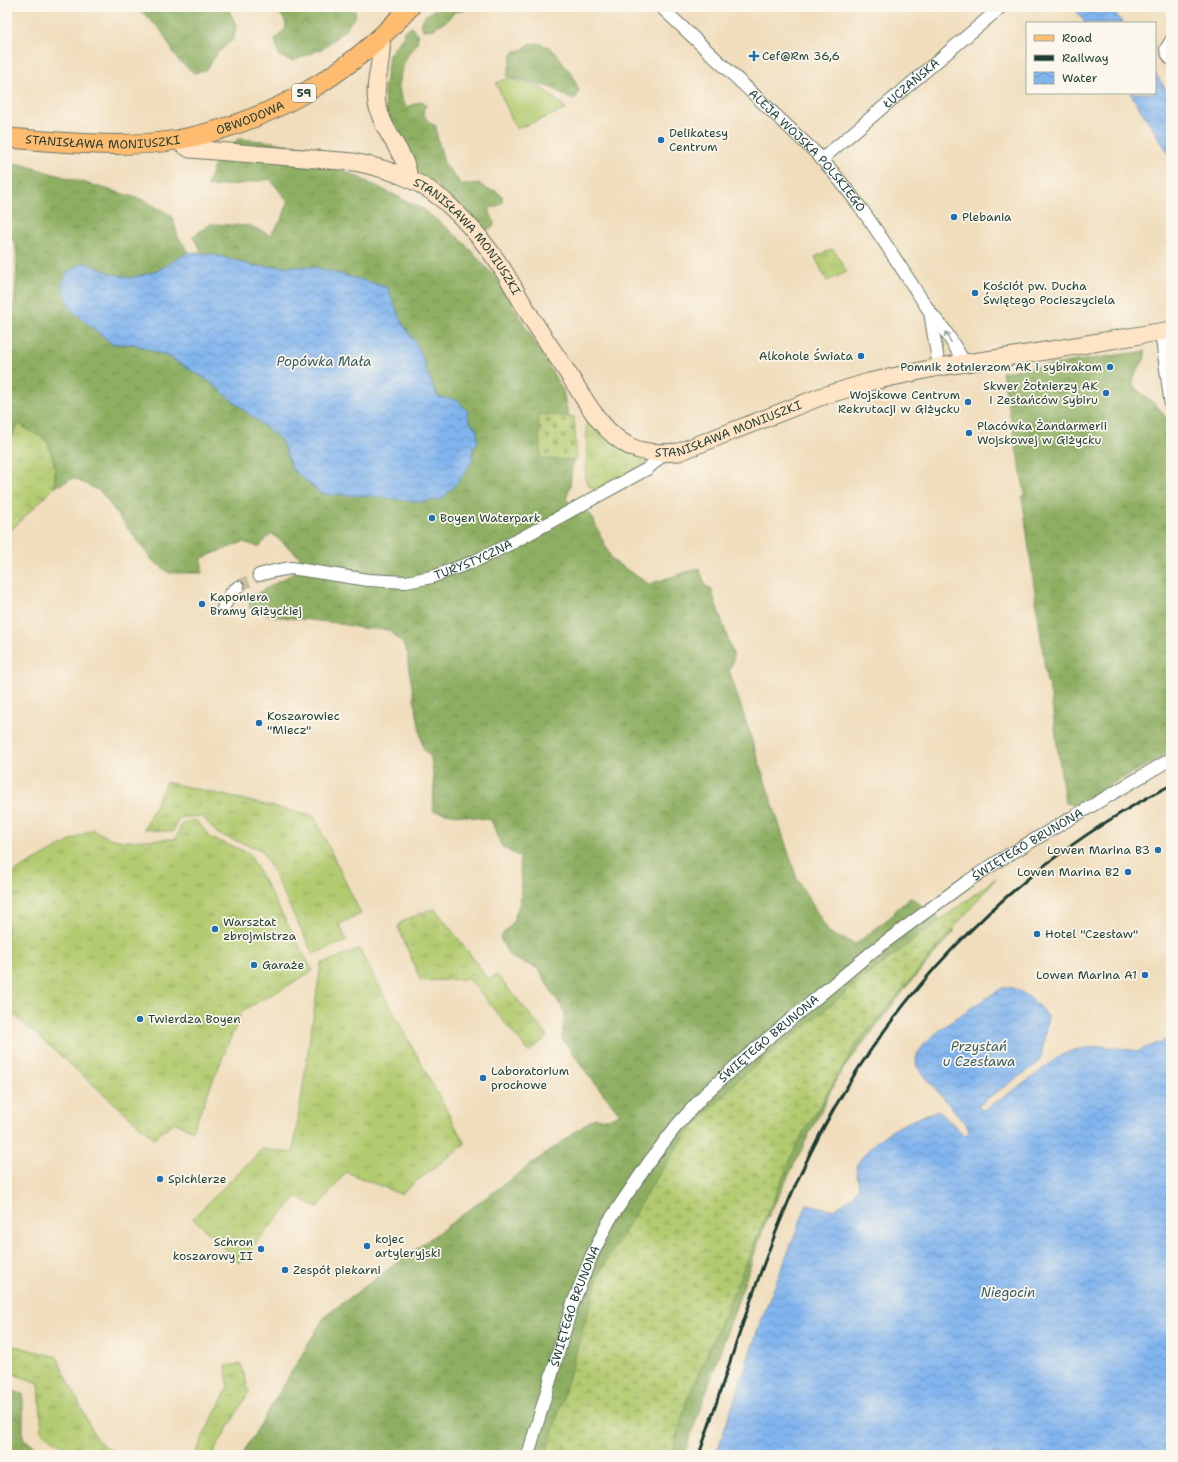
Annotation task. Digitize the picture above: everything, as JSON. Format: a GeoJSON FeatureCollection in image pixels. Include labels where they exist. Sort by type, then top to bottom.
{"type":"FeatureCollection","features":[{"type":"Feature","properties":{"kind":"main road","name":"OBWODOWA"},"geometry":{"type":"LineString","coordinates":[[176,140],[241,122],[288,102],[324,82],[355,59],[410,7]]}},
{"type":"Feature","properties":{"kind":"main road","name":"STANISŁAWA MONIUSZKI"},"geometry":{"type":"LineString","coordinates":[[7,138],[86,144],[176,140]]}},
{"type":"Feature","properties":{"kind":"street","name":"ALEJA WOJSKA POLSKIEGO"},"geometry":{"type":"LineString","coordinates":[[661,7],[822,159],[856,200],[965,363]]}},
{"type":"Feature","properties":{"kind":"street","name":"ŁUCZAŃSKA"},"geometry":{"type":"LineString","coordinates":[[822,159],[1001,7]]}},
{"type":"Feature","properties":{"kind":"street","name":"STANISŁAWA MONIUSZKI"},"geometry":{"type":"LineString","coordinates":[[381,36],[383,47],[376,89],[377,104],[385,129],[406,163],[409,178]]}},
{"type":"Feature","properties":{"kind":"street"},"geometry":{"type":"LineString","coordinates":[[1169,43],[1167,53],[1171,59]]}},
{"type":"Feature","properties":{"kind":"street","name":"STANISŁAWA MONIUSZKI"},"geometry":{"type":"LineString","coordinates":[[176,140],[190,149],[354,162],[377,166],[409,178],[426,188],[450,206],[466,223],[494,258],[504,272],[532,320],[592,411],[606,428],[621,441],[642,451],[665,453],[679,452],[846,388],[869,382],[939,367],[1166,331]]}},
{"type":"Feature","properties":{"kind":"street","name":"ALEJA WOJSKA POLSKIEGO"},"geometry":{"type":"LineString","coordinates":[[930,312],[939,367]]}},
{"type":"Feature","properties":{"kind":"street"},"geometry":{"type":"LineString","coordinates":[[1166,331],[1171,406]]}},
{"type":"Feature","properties":{"kind":"street","name":"TURYSTYCZNA"},"geometry":{"type":"LineString","coordinates":[[259,575],[291,568],[368,580],[406,582],[432,577],[475,561],[520,540],[647,469],[665,453]]}},
{"type":"Feature","properties":{"kind":"street"},"geometry":{"type":"LineString","coordinates":[[223,608],[232,592],[238,587]]}},
{"type":"Feature","properties":{"kind":"street","name":"ŚWIĘTEGO BRUNONA"},"geometry":{"type":"LineString","coordinates":[[528,1455],[572,1306],[591,1257],[609,1221],[649,1162],[677,1125],[705,1094],[748,1055],[873,951],[965,883],[1000,860],[1171,759]]}},
{"type":"Feature","properties":{"kind":"green space"},"geometry":{"type":"Polygon","coordinates":[[[137,7],[227,7],[236,25],[234,39],[218,52],[206,70],[194,73],[178,60],[160,29],[137,7]]]}},
{"type":"Feature","properties":{"kind":"green space"},"geometry":{"type":"Polygon","coordinates":[[[274,7],[354,7],[356,15],[345,30],[322,49],[293,61],[279,56],[275,39],[286,28],[285,20],[274,7]]]}},
{"type":"Feature","properties":{"kind":"green space"},"geometry":{"type":"Polygon","coordinates":[[[437,7],[468,7],[468,9],[455,12],[445,22],[436,26],[435,29],[423,30],[421,23],[425,16],[437,7]]]}},
{"type":"Feature","properties":{"kind":"green space"},"geometry":{"type":"Polygon","coordinates":[[[412,27],[418,35],[417,43],[407,56],[403,65],[399,84],[402,100],[407,107],[423,101],[426,106],[423,110],[426,118],[429,122],[436,126],[444,163],[462,185],[479,183],[486,189],[496,191],[502,196],[502,203],[497,207],[491,207],[489,211],[494,222],[493,227],[482,232],[446,199],[436,183],[417,176],[387,116],[384,93],[389,55],[403,37],[404,31],[412,27]]]}},
{"type":"Feature","properties":{"kind":"green space"},"geometry":{"type":"Polygon","coordinates":[[[538,43],[549,47],[557,54],[565,67],[571,72],[579,90],[576,98],[568,97],[556,90],[544,86],[507,76],[512,55],[515,51],[522,50],[530,44],[538,43]]]}},
{"type":"Feature","properties":{"kind":"green space"},"geometry":{"type":"Polygon","coordinates":[[[509,78],[541,87],[567,109],[516,129],[496,83],[509,78]]]}},
{"type":"Feature","properties":{"kind":"green space"},"geometry":{"type":"Polygon","coordinates":[[[238,139],[273,142],[314,149],[335,166],[423,209],[459,238],[499,281],[563,391],[574,450],[570,486],[566,500],[591,515],[612,560],[649,584],[699,568],[706,586],[711,589],[733,654],[733,662],[729,670],[797,879],[830,934],[856,944],[894,914],[895,911],[910,898],[955,931],[908,985],[838,1076],[766,1221],[684,1455],[242,1455],[325,1316],[594,1118],[608,1119],[620,1114],[589,1076],[562,1038],[565,1013],[537,968],[510,957],[500,938],[513,922],[521,898],[520,857],[502,847],[491,820],[433,811],[434,784],[431,757],[423,748],[408,664],[408,654],[403,644],[389,630],[360,628],[337,623],[278,617],[250,609],[249,598],[294,573],[300,557],[271,533],[259,547],[243,542],[202,558],[202,573],[169,573],[151,559],[100,491],[73,478],[55,487],[55,465],[47,441],[19,424],[7,444],[7,314],[13,310],[16,286],[17,254],[14,241],[7,234],[7,180],[16,163],[144,200],[172,216],[178,237],[189,252],[157,271],[131,278],[109,273],[85,262],[96,331],[112,344],[133,344],[165,355],[206,379],[281,440],[292,469],[321,494],[369,496],[472,462],[473,449],[478,441],[477,430],[468,419],[439,397],[426,371],[420,350],[403,324],[314,267],[256,266],[202,253],[193,236],[211,224],[251,226],[270,235],[282,219],[288,202],[270,179],[207,187],[214,166],[238,139]]]}},
{"type":"Feature","properties":{"kind":"green space"},"geometry":{"type":"Polygon","coordinates":[[[833,249],[847,272],[827,281],[815,257],[833,249]]]}},
{"type":"Feature","properties":{"kind":"green space"},"geometry":{"type":"Polygon","coordinates":[[[1145,351],[1144,360],[1135,375],[1133,386],[1158,407],[1167,419],[1171,457],[1171,752],[1073,805],[1065,803],[1022,496],[1025,495],[1002,372],[1145,351]]]}},
{"type":"Feature","properties":{"kind":"green space"},"geometry":{"type":"Polygon","coordinates":[[[538,414],[574,417],[577,460],[541,459],[538,414]]]}},
{"type":"Feature","properties":{"kind":"green space"},"geometry":{"type":"Polygon","coordinates":[[[588,419],[605,437],[648,459],[648,461],[596,490],[589,486],[585,479],[587,447],[586,420],[588,419]]]}},
{"type":"Feature","properties":{"kind":"green space"},"geometry":{"type":"Polygon","coordinates":[[[19,423],[48,441],[55,465],[55,487],[7,534],[7,444],[19,423]]]}},
{"type":"Feature","properties":{"kind":"green space"},"geometry":{"type":"Polygon","coordinates":[[[166,782],[314,816],[361,914],[339,924],[347,941],[313,954],[262,850],[218,834],[202,816],[179,818],[173,832],[144,829],[166,782]]]}},
{"type":"Feature","properties":{"kind":"green space"},"geometry":{"type":"Polygon","coordinates":[[[196,820],[211,838],[249,853],[313,971],[242,1011],[192,1131],[174,1122],[154,1138],[7,1009],[7,876],[92,829],[109,838],[122,841],[176,839],[182,823],[196,820]]]}},
{"type":"Feature","properties":{"kind":"green space"},"geometry":{"type":"Polygon","coordinates":[[[996,878],[858,1042],[798,1142],[687,1400],[671,1455],[546,1455],[600,1272],[648,1191],[684,1138],[737,1081],[864,978],[996,878]]]}},
{"type":"Feature","properties":{"kind":"green space"},"geometry":{"type":"Polygon","coordinates":[[[431,909],[436,910],[473,958],[487,979],[497,975],[548,1036],[529,1052],[469,979],[421,981],[398,927],[401,922],[431,909]]]}},
{"type":"Feature","properties":{"kind":"green space"},"geometry":{"type":"Polygon","coordinates":[[[359,949],[465,1144],[400,1194],[346,1172],[318,1207],[296,1197],[239,1263],[193,1218],[262,1149],[293,1153],[321,964],[359,949]]]}},
{"type":"Feature","properties":{"kind":"green space"},"geometry":{"type":"Polygon","coordinates":[[[7,1344],[57,1357],[96,1439],[118,1455],[76,1455],[42,1432],[39,1383],[7,1372],[7,1344]]]}},
{"type":"Feature","properties":{"kind":"green space"},"geometry":{"type":"Polygon","coordinates":[[[241,1364],[249,1392],[212,1455],[194,1455],[228,1387],[226,1366],[241,1364]]]}},
{"type":"Feature","properties":{"kind":"green space"},"geometry":{"type":"Polygon","coordinates":[[[7,1389],[23,1394],[23,1438],[46,1455],[7,1455],[7,1389]]]}},
{"type":"Feature","properties":{"kind":"water"},"geometry":{"type":"Polygon","coordinates":[[[1074,7],[1112,7],[1121,22],[1084,22],[1074,7]]]}},
{"type":"Feature","properties":{"kind":"water"},"geometry":{"type":"Polygon","coordinates":[[[1156,74],[1171,97],[1171,157],[1131,94],[1156,94],[1156,74]]]}},
{"type":"Feature","properties":{"kind":"water","name":"Popówka Mała"},"geometry":{"type":"Polygon","coordinates":[[[189,252],[211,254],[256,266],[314,267],[387,287],[403,324],[420,350],[426,371],[438,397],[458,400],[468,412],[468,419],[477,430],[478,441],[473,449],[472,462],[458,482],[442,499],[420,502],[369,496],[321,494],[292,469],[281,440],[206,379],[165,355],[133,344],[112,344],[70,309],[62,285],[68,271],[85,262],[109,273],[131,278],[157,271],[189,252]]]}},
{"type":"Feature","properties":{"kind":"water","name":"Niegocin"},"geometry":{"type":"Polygon","coordinates":[[[1004,987],[1023,993],[1048,1016],[1041,1057],[1037,1064],[978,1105],[980,1109],[984,1110],[1027,1081],[1060,1056],[1073,1050],[1102,1046],[1138,1051],[1171,1038],[1171,1455],[716,1455],[759,1326],[807,1204],[834,1210],[852,1197],[859,1186],[856,1166],[864,1154],[892,1130],[913,1120],[938,1110],[962,1133],[966,1135],[969,1132],[969,1129],[964,1122],[917,1067],[917,1055],[923,1046],[943,1028],[1004,987]]]}},
{"type":"Feature","properties":{"kind":"tunnel"},"geometry":{"type":"LineString","coordinates":[[238,587],[259,575]]}},
{"type":"Feature","properties":{"kind":"railway"},"geometry":{"type":"LineString","coordinates":[[699,1455],[758,1278],[785,1209],[831,1113],[867,1055],[908,1000],[953,948],[1002,901],[1055,858],[1111,819],[1171,785]]}},
{"type":"Feature","properties":{"kind":"place","name":"Cef@Rm 36,6"},"geometry":{"type":"Point","coordinates":[754,56]}},
{"type":"Feature","properties":{"kind":"place","name":"Delikatesy Centrum"},"geometry":{"type":"Point","coordinates":[661,140]}},
{"type":"Feature","properties":{"kind":"place","name":"Plebania"},"geometry":{"type":"Point","coordinates":[954,217]}},
{"type":"Feature","properties":{"kind":"place","name":"Kościół pw. Ducha Świętego Pocieszyciela"},"geometry":{"type":"Point","coordinates":[975,293]}},
{"type":"Feature","properties":{"kind":"place","name":"Alkohole Świata"},"geometry":{"type":"Point","coordinates":[861,356]}},
{"type":"Feature","properties":{"kind":"place","name":"Pomnik żołnierzom AK i sybirakom"},"geometry":{"type":"Point","coordinates":[1110,367]}},
{"type":"Feature","properties":{"kind":"place","name":"Skwer Żołnierzy AK i Zesłańców Sybiru"},"geometry":{"type":"Point","coordinates":[1106,393]}},
{"type":"Feature","properties":{"kind":"place","name":"Wojskowe Centrum Rekrutacji w Giżycku"},"geometry":{"type":"Point","coordinates":[968,402]}},
{"type":"Feature","properties":{"kind":"place","name":"Placówka Żandarmerii Wojskowej w Giżycku"},"geometry":{"type":"Point","coordinates":[969,433]}},
{"type":"Feature","properties":{"kind":"place","name":"Boyen Waterpark"},"geometry":{"type":"Point","coordinates":[432,518]}},
{"type":"Feature","properties":{"kind":"place","name":"Kaponiera Bramy Giżyckiej"},"geometry":{"type":"Point","coordinates":[202,604]}},
{"type":"Feature","properties":{"kind":"place","name":"Koszarowiec \"Miecz\""},"geometry":{"type":"Point","coordinates":[259,723]}},
{"type":"Feature","properties":{"kind":"place","name":"Lowen Marina B3"},"geometry":{"type":"Point","coordinates":[1158,850]}},
{"type":"Feature","properties":{"kind":"place","name":"Lowen Marina B2"},"geometry":{"type":"Point","coordinates":[1128,872]}},
{"type":"Feature","properties":{"kind":"place","name":"Warsztat zbrojmistrza"},"geometry":{"type":"Point","coordinates":[215,929]}},
{"type":"Feature","properties":{"kind":"place","name":"Hotel \"Czesław\""},"geometry":{"type":"Point","coordinates":[1037,934]}},
{"type":"Feature","properties":{"kind":"place","name":"Garaże"},"geometry":{"type":"Point","coordinates":[254,965]}},
{"type":"Feature","properties":{"kind":"place","name":"Lowen Marina A1"},"geometry":{"type":"Point","coordinates":[1145,975]}},
{"type":"Feature","properties":{"kind":"place","name":"Twierdza Boyen"},"geometry":{"type":"Point","coordinates":[140,1019]}},
{"type":"Feature","properties":{"kind":"place","name":"Laboratorium prochowe"},"geometry":{"type":"Point","coordinates":[483,1078]}},
{"type":"Feature","properties":{"kind":"place","name":"Spichlerze"},"geometry":{"type":"Point","coordinates":[160,1179]}},
{"type":"Feature","properties":{"kind":"place","name":"kojec artyleryjski"},"geometry":{"type":"Point","coordinates":[367,1246]}},
{"type":"Feature","properties":{"kind":"place","name":"Schron koszarowy II"},"geometry":{"type":"Point","coordinates":[261,1249]}},
{"type":"Feature","properties":{"kind":"place","name":"Zespół piekarni"},"geometry":{"type":"Point","coordinates":[285,1270]}},
{"type":"Feature","properties":{"kind":"water label","name":"Przystań u Czesława"},"geometry":{"type":"Point","coordinates":[979,1054]}}]}
